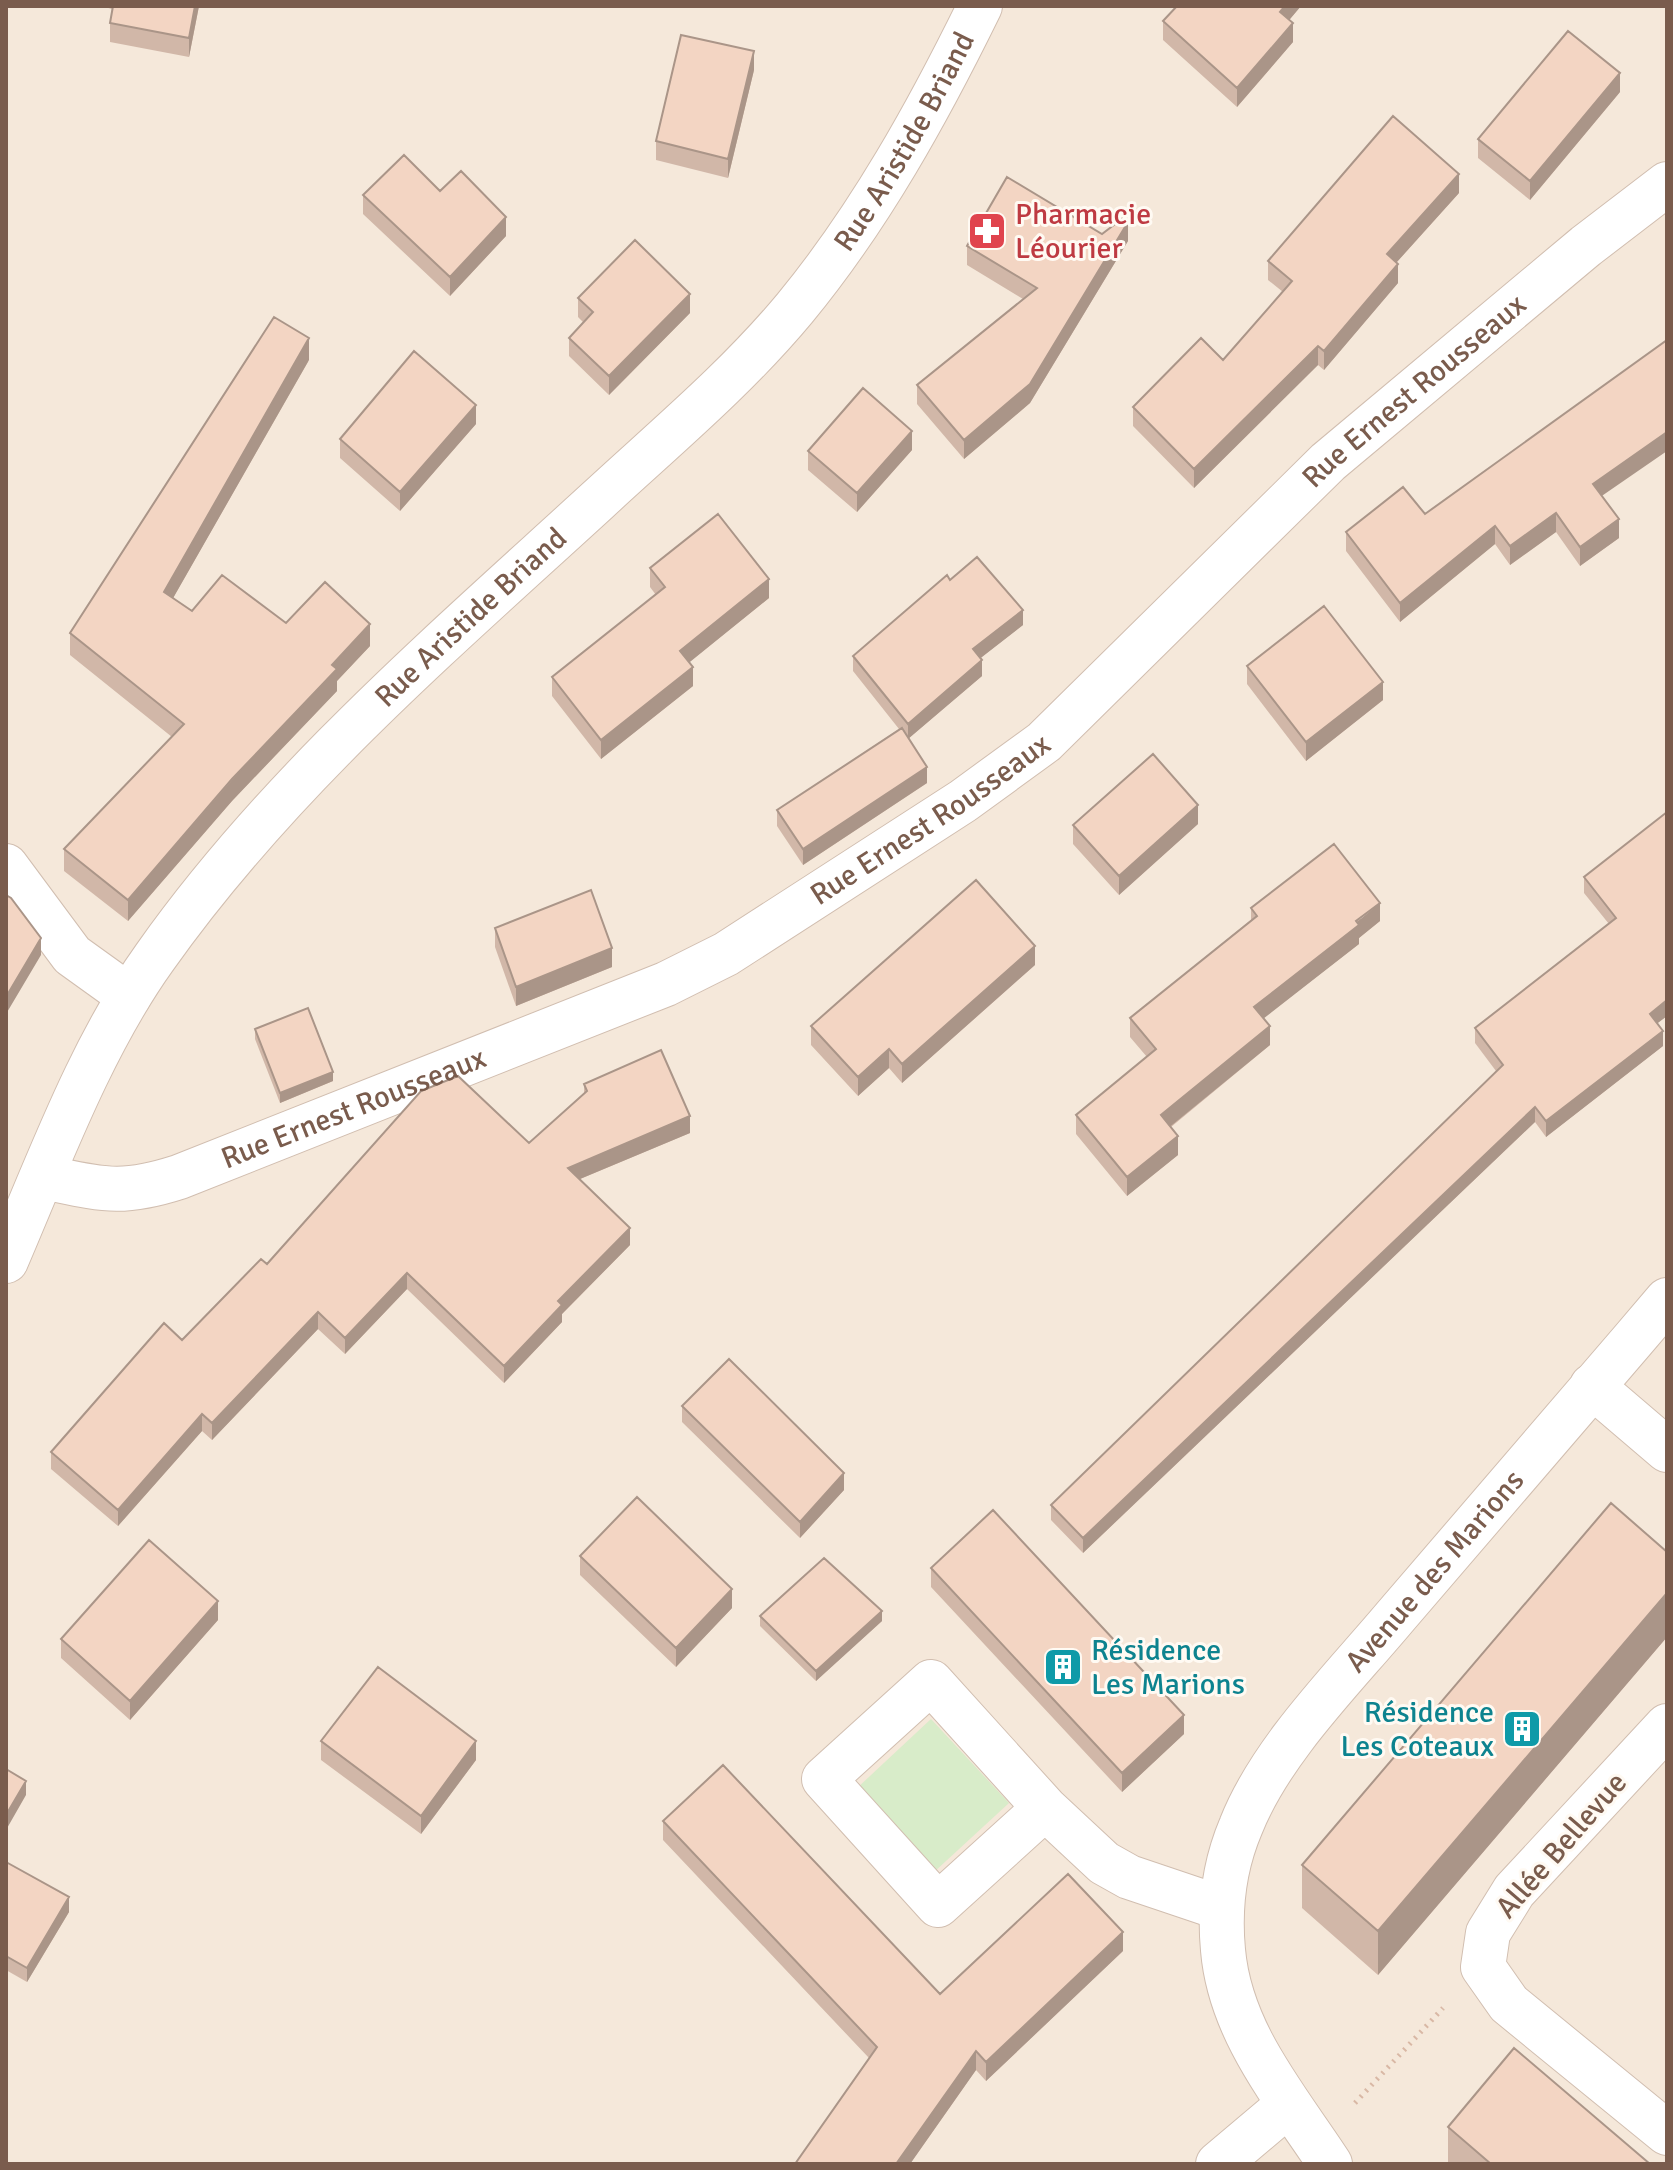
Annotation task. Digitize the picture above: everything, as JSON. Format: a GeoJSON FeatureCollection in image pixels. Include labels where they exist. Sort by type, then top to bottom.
{"type":"FeatureCollection","features":[{"type":"Feature","properties":{"kind":"street","name":"Rue Aristide Briand"},"geometry":{"type":"LineString","coordinates":[[6,1261],[129,996],[223,868],[348,733],[717,391],[796,307],[887,176],[980,6]]}},
{"type":"Feature","properties":{"kind":"street","name":"Rue Ernest Rousseaux"},"geometry":{"type":"LineString","coordinates":[[43,1177],[99,1189],[131,1191],[179,1177],[666,984],[726,954],[963,801],[1044,742],[1328,462],[1586,246],[1667,184]]}},
{"type":"Feature","properties":{"kind":"street"},"geometry":{"type":"LineString","coordinates":[[6,866],[72,955],[129,996]]}},
{"type":"Feature","properties":{"kind":"street","name":"Avenue des Marions"},"geometry":{"type":"LineString","coordinates":[[1326,2158],[1288,2105],[1246,2032],[1223,1953],[1221,1908],[1226,1869],[1241,1824],[1261,1787],[1288,1748],[1667,1300]]}},
{"type":"Feature","properties":{"kind":"street"},"geometry":{"type":"LineString","coordinates":[[1592,1386],[1667,1450]]}},
{"type":"Feature","properties":{"kind":"street"},"geometry":{"type":"LineString","coordinates":[[1045,1808],[938,1905],[824,1779],[931,1682],[1045,1808],[1104,1863],[1129,1877],[1221,1908]]}},
{"type":"Feature","properties":{"kind":"street","name":"Allée Bellevue"},"geometry":{"type":"LineString","coordinates":[[1483,1967],[1488,1933],[1514,1891],[1667,1726]]}},
{"type":"Feature","properties":{"kind":"street"},"geometry":{"type":"LineString","coordinates":[[1483,1967],[1509,2004],[1667,2133]]}},
{"type":"Feature","properties":{"kind":"street"},"geometry":{"type":"LineString","coordinates":[[1218,2164],[1288,2105]]}},
{"type":"Feature","properties":{"kind":"path"},"geometry":{"type":"LineString","coordinates":[[1326,2158],[1360,2094],[1483,1967]]}},
{"type":"Feature","properties":{"kind":"shaded area"},"geometry":{"type":"Polygon","coordinates":[[[6,6],[1667,6],[1667,2164],[6,2164],[6,6]]]}},
{"type":"Feature","properties":{"kind":"green space"},"geometry":{"type":"Polygon","coordinates":[[[931,1719],[1009,1803],[933,1873],[855,1790],[931,1719]]]}},
{"type":"Feature","properties":{"kind":"building"},"geometry":{"type":"Polygon","coordinates":[[[113,6],[195,6],[189,38],[110,23],[113,6]]]}},
{"type":"Feature","properties":{"kind":"building"},"geometry":{"type":"Polygon","coordinates":[[[1177,6],[1285,6],[1280,12],[1293,23],[1237,88],[1163,21],[1177,6]]]}},
{"type":"Feature","properties":{"kind":"building"},"geometry":{"type":"Polygon","coordinates":[[[1568,31],[1620,73],[1530,181],[1478,139],[1568,31]]]}},
{"type":"Feature","properties":{"kind":"building"},"geometry":{"type":"Polygon","coordinates":[[[681,35],[754,51],[728,159],[656,141],[681,35]]]}},
{"type":"Feature","properties":{"kind":"building"},"geometry":{"type":"Polygon","coordinates":[[[1393,116],[1459,174],[1387,254],[1398,264],[1324,351],[1318,346],[1194,469],[1133,407],[1201,338],[1223,360],[1292,281],[1268,261],[1393,116]]]}},
{"type":"Feature","properties":{"kind":"building"},"geometry":{"type":"Polygon","coordinates":[[[404,155],[440,191],[461,171],[506,217],[450,277],[363,195],[404,155]]]}},
{"type":"Feature","properties":{"kind":"building"},"geometry":{"type":"Polygon","coordinates":[[[1007,177],[1102,234],[1123,218],[1128,222],[1030,384],[964,440],[917,385],[1037,288],[967,246],[1007,177]]]}},
{"type":"Feature","properties":{"kind":"building"},"geometry":{"type":"Polygon","coordinates":[[[635,240],[690,294],[609,376],[569,338],[593,312],[578,298],[635,240]]]}},
{"type":"Feature","properties":{"kind":"building"},"geometry":{"type":"Polygon","coordinates":[[[274,317],[309,338],[164,592],[192,611],[222,575],[286,623],[325,582],[370,624],[332,665],[337,669],[232,779],[128,900],[64,849],[184,724],[70,633],[274,317]]]}},
{"type":"Feature","properties":{"kind":"building"},"geometry":{"type":"Polygon","coordinates":[[[1667,340],[1667,432],[1593,484],[1619,519],[1580,547],[1556,513],[1510,546],[1495,526],[1400,603],[1346,532],[1403,487],[1425,514],[1667,340]]]}},
{"type":"Feature","properties":{"kind":"building"},"geometry":{"type":"Polygon","coordinates":[[[414,351],[476,405],[400,492],[340,439],[414,351]]]}},
{"type":"Feature","properties":{"kind":"building"},"geometry":{"type":"Polygon","coordinates":[[[863,388],[912,431],[857,493],[808,451],[863,388]]]}},
{"type":"Feature","properties":{"kind":"building"},"geometry":{"type":"Polygon","coordinates":[[[718,514],[769,579],[680,651],[693,667],[601,740],[552,677],[665,587],[650,568],[718,514]]]}},
{"type":"Feature","properties":{"kind":"building"},"geometry":{"type":"Polygon","coordinates":[[[977,557],[1023,610],[973,649],[982,660],[908,724],[853,656],[947,575],[950,580],[977,557]]]}},
{"type":"Feature","properties":{"kind":"building"},"geometry":{"type":"Polygon","coordinates":[[[1324,606],[1383,682],[1306,742],[1247,666],[1324,606]]]}},
{"type":"Feature","properties":{"kind":"building"},"geometry":{"type":"Polygon","coordinates":[[[902,728],[927,767],[803,849],[777,810],[902,728]]]}},
{"type":"Feature","properties":{"kind":"building"},"geometry":{"type":"Polygon","coordinates":[[[1153,754],[1198,805],[1119,876],[1073,825],[1153,754]]]}},
{"type":"Feature","properties":{"kind":"building"},"geometry":{"type":"Polygon","coordinates":[[[1667,812],[1667,1000],[1650,1014],[1663,1031],[1546,1121],[1535,1107],[1083,1538],[1051,1505],[1503,1065],[1475,1028],[1616,918],[1584,877],[1667,812]]]}},
{"type":"Feature","properties":{"kind":"building"},"geometry":{"type":"Polygon","coordinates":[[[1334,844],[1380,903],[1356,921],[1359,925],[1254,1007],[1270,1026],[1161,1115],[1178,1136],[1127,1177],[1076,1115],[1156,1049],[1130,1018],[1257,916],[1251,908],[1334,844]]]}},
{"type":"Feature","properties":{"kind":"building"},"geometry":{"type":"Polygon","coordinates":[[[976,880],[1035,946],[902,1064],[889,1049],[858,1077],[811,1026],[976,880]]]}},
{"type":"Feature","properties":{"kind":"building"},"geometry":{"type":"Polygon","coordinates":[[[591,890],[612,948],[516,987],[495,928],[591,890]]]}},
{"type":"Feature","properties":{"kind":"building"},"geometry":{"type":"Polygon","coordinates":[[[6,895],[41,938],[6,997],[6,895]]]}},
{"type":"Feature","properties":{"kind":"building"},"geometry":{"type":"Polygon","coordinates":[[[308,1008],[333,1072],[280,1093],[255,1029],[308,1008]]]}},
{"type":"Feature","properties":{"kind":"building"},"geometry":{"type":"Polygon","coordinates":[[[661,1050],[690,1116],[568,1168],[630,1228],[558,1301],[562,1305],[504,1366],[407,1273],[345,1338],[318,1312],[212,1423],[202,1414],[118,1510],[51,1452],[164,1323],[182,1340],[261,1259],[267,1264],[421,1091],[458,1076],[529,1143],[587,1091],[584,1084],[661,1050]]]}},
{"type":"Feature","properties":{"kind":"building"},"geometry":{"type":"Polygon","coordinates":[[[729,1359],[844,1473],[800,1522],[682,1406],[729,1359]]]}},
{"type":"Feature","properties":{"kind":"building"},"geometry":{"type":"Polygon","coordinates":[[[637,1497],[732,1589],[676,1648],[580,1556],[637,1497]]]}},
{"type":"Feature","properties":{"kind":"building","name":"Résidence Les Coteaux"},"geometry":{"type":"Polygon","coordinates":[[[1611,1503],[1667,1552],[1667,1593],[1378,1931],[1302,1865],[1611,1503]]]}},
{"type":"Feature","properties":{"kind":"building","name":"Résidence Les Marions"},"geometry":{"type":"Polygon","coordinates":[[[993,1510],[1184,1715],[1122,1773],[931,1568],[993,1510]]]}},
{"type":"Feature","properties":{"kind":"building"},"geometry":{"type":"Polygon","coordinates":[[[149,1540],[218,1601],[130,1701],[61,1639],[149,1540]]]}},
{"type":"Feature","properties":{"kind":"building"},"geometry":{"type":"Polygon","coordinates":[[[824,1558],[882,1611],[816,1671],[760,1616],[824,1558]]]}},
{"type":"Feature","properties":{"kind":"building"},"geometry":{"type":"Polygon","coordinates":[[[378,1667],[476,1741],[421,1816],[321,1741],[378,1667]]]}},
{"type":"Feature","properties":{"kind":"building"},"geometry":{"type":"Polygon","coordinates":[[[723,1765],[940,1994],[1068,1874],[1123,1932],[986,2062],[976,2051],[896,2164],[795,2164],[877,2047],[663,1821],[723,1765]]]}},
{"type":"Feature","properties":{"kind":"building"},"geometry":{"type":"Polygon","coordinates":[[[6,1769],[26,1781],[6,1815],[6,1769]]]}},
{"type":"Feature","properties":{"kind":"building"},"geometry":{"type":"Polygon","coordinates":[[[6,1862],[69,1897],[27,1968],[6,1956],[6,1862]]]}},
{"type":"Feature","properties":{"kind":"building"},"geometry":{"type":"Polygon","coordinates":[[[1514,2048],[1650,2164],[1491,2164],[1448,2127],[1514,2048]]]}},
{"type":"Feature","properties":{"kind":"place","name":"Pharmacie Léourier"},"geometry":{"type":"Point","coordinates":[987,231]}},
{"type":"Feature","properties":{"kind":"place","name":"Résidence Les Marions"},"geometry":{"type":"Point","coordinates":[1063,1667]}},
{"type":"Feature","properties":{"kind":"place","name":"Résidence Les Coteaux"},"geometry":{"type":"Point","coordinates":[1522,1729]}}]}
